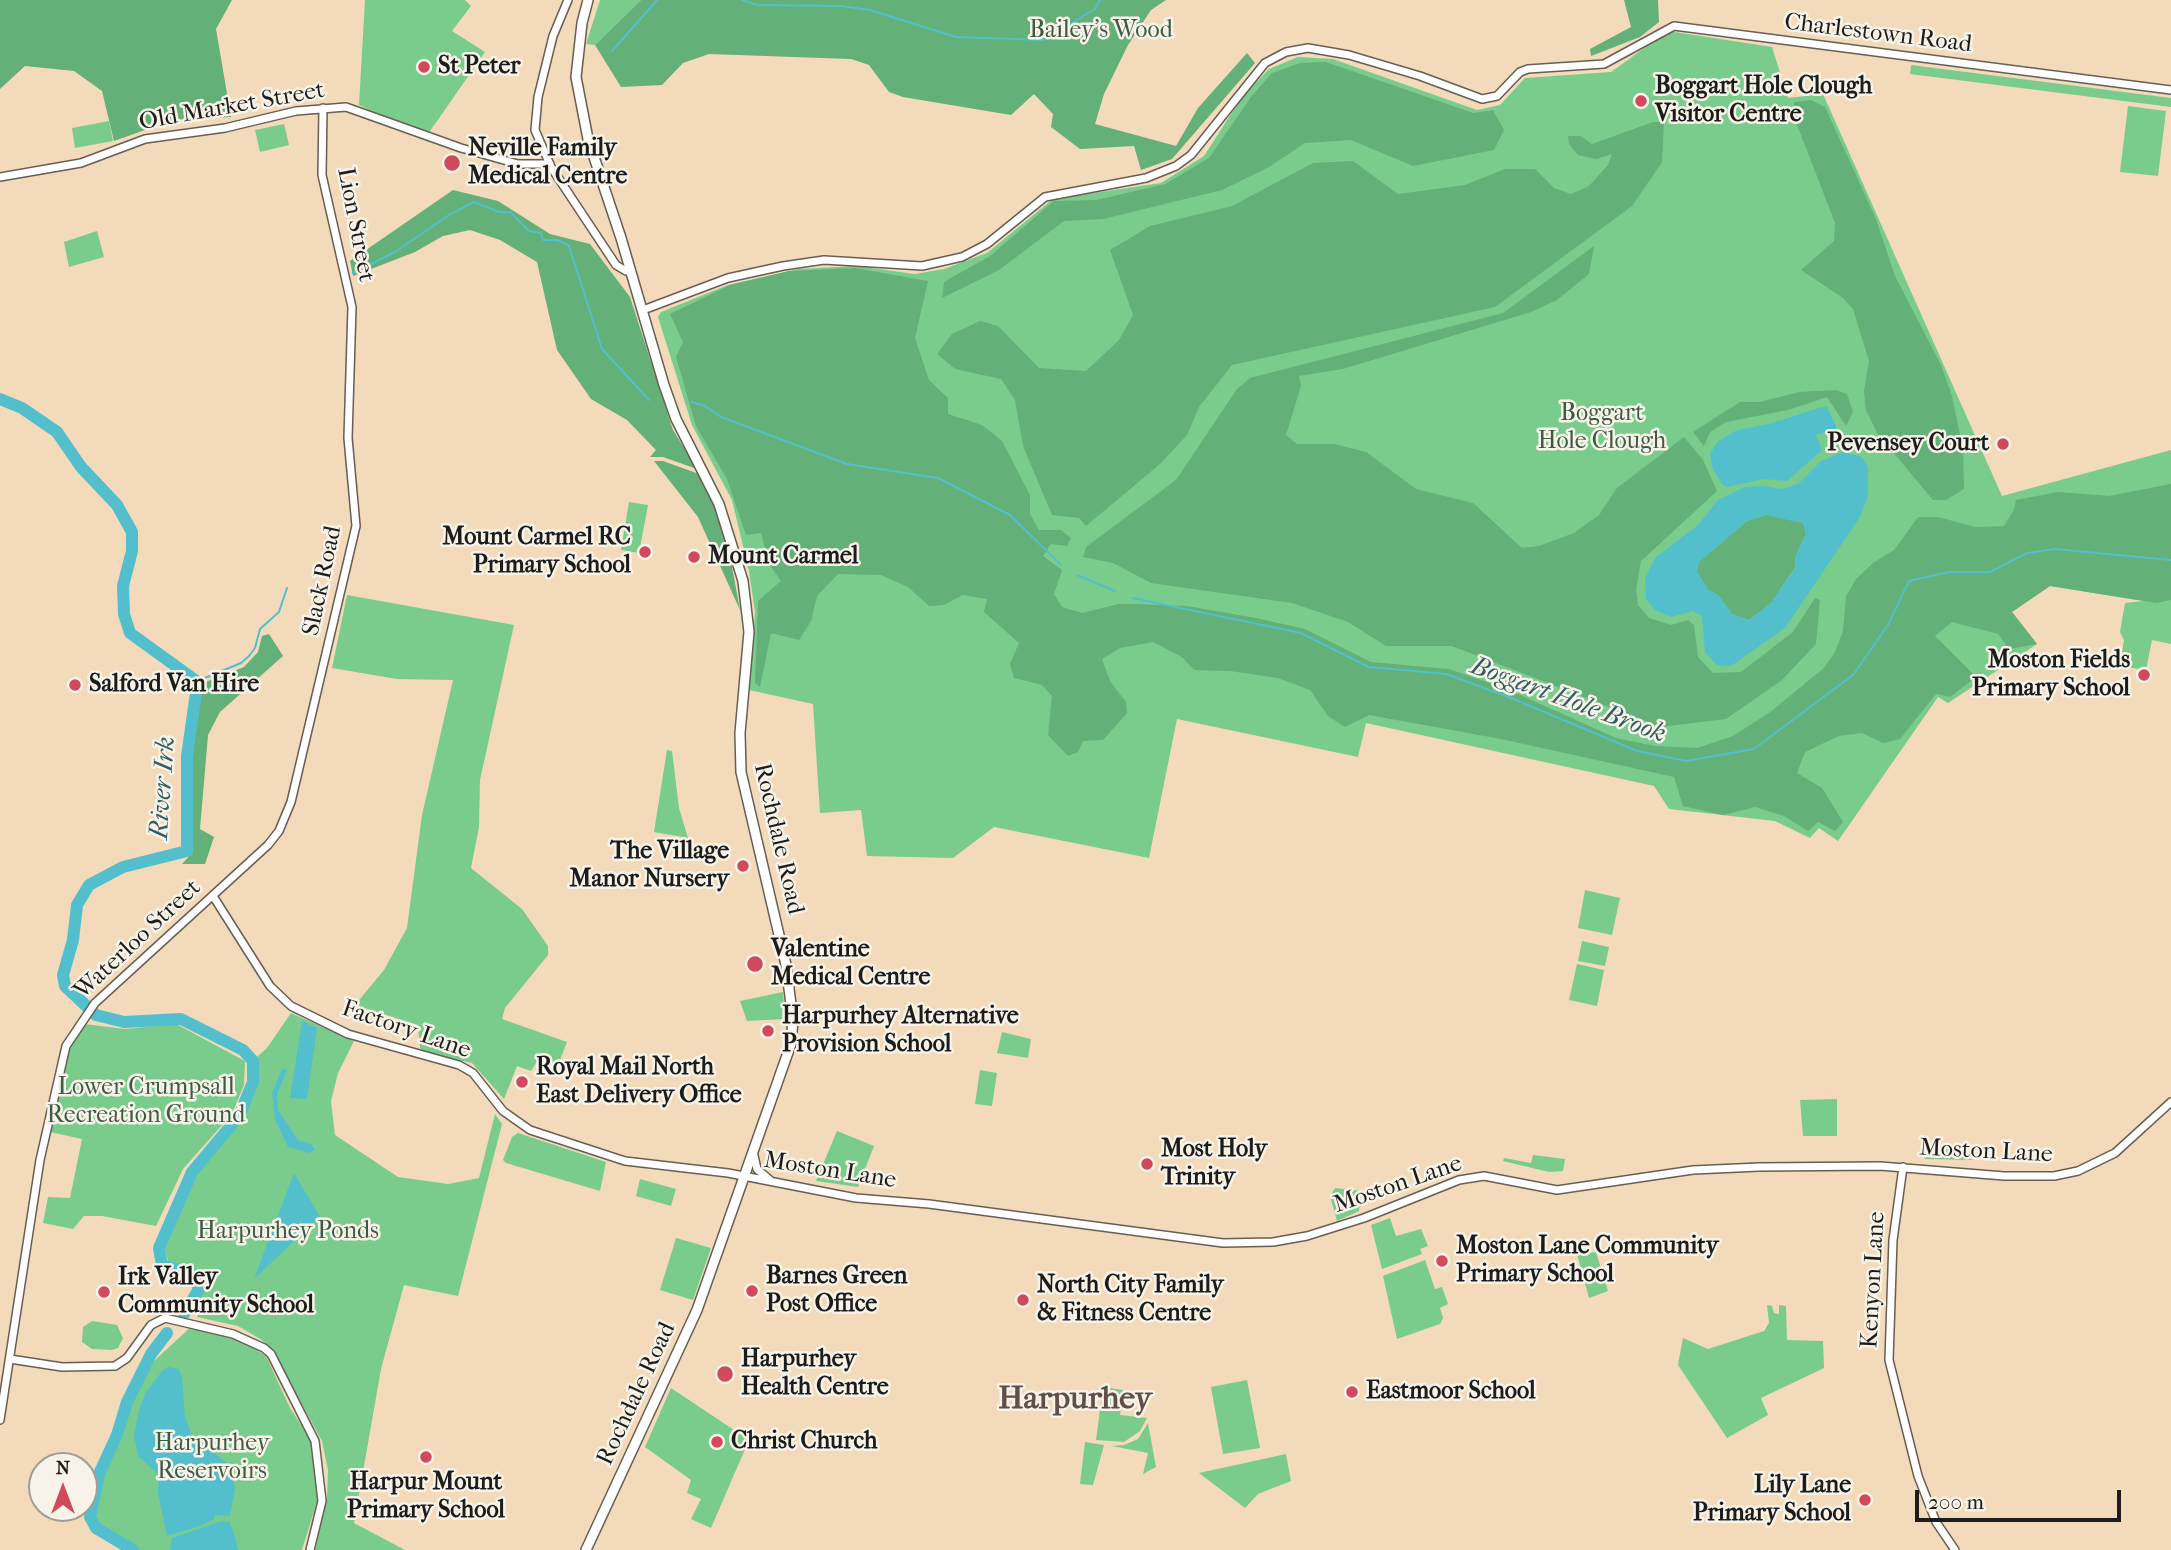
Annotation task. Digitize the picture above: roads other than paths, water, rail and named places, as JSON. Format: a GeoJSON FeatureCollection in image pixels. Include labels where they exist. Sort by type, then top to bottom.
{"type":"FeatureCollection","features":[{"type":"Feature","properties":{"kind":"main road","name":"Rochdale Road"},"geometry":{"type":"LineString","coordinates":[[586,1550],[697,1310],[791,1044],[793,1020],[783,952],[741,772],[740,733],[748,645],[748,604],[726,524],[676,419],[587,139],[578,100],[578,49],[588,0]]}},
{"type":"Feature","properties":{"kind":"street"},"geometry":{"type":"LineString","coordinates":[[568,0],[553,36],[538,97],[535,130],[550,164],[616,265],[631,271]]}},
{"type":"Feature","properties":{"kind":"street","name":"Charlestown Road"},"geometry":{"type":"LineString","coordinates":[[643,310],[728,278],[783,266],[824,260],[922,266],[962,257],[986,244],[1045,197],[1146,178],[1176,166],[1191,155],[1265,63],[1286,52],[1308,48],[1349,55],[1420,76],[1482,99],[1497,96],[1520,72],[1528,69],[1604,64],[1674,26],[2171,90]]}},
{"type":"Feature","properties":{"kind":"street","name":"Old Market Street"},"geometry":{"type":"LineString","coordinates":[[0,177],[81,163],[145,135],[218,130],[271,116],[323,108],[351,107],[461,148],[518,164],[550,164]]}},
{"type":"Feature","properties":{"kind":"street","name":"Lion Street"},"geometry":{"type":"LineString","coordinates":[[323,108],[323,174],[352,307]]}},
{"type":"Feature","properties":{"kind":"street","name":"Slack Road"},"geometry":{"type":"LineString","coordinates":[[298,775],[356,526],[348,438],[352,307]]}},
{"type":"Feature","properties":{"kind":"street","name":"Waterloo Street"},"geometry":{"type":"LineString","coordinates":[[0,1420],[40,1160],[59,1066],[66,1046],[95,1003],[257,856],[279,831],[298,775]]}},
{"type":"Feature","properties":{"kind":"street","name":"Factory Lane"},"geometry":{"type":"LineString","coordinates":[[213,896],[271,986],[300,1011],[383,1046],[466,1069],[481,1079],[512,1119],[530,1130],[625,1161],[743,1176]]}},
{"type":"Feature","properties":{"kind":"street","name":"Moston Lane"},"geometry":{"type":"LineString","coordinates":[[743,1176],[856,1198],[929,1204],[1245,1243],[1273,1242],[1318,1233],[1376,1214],[1459,1181],[1484,1176],[1560,1190],[1707,1168],[1903,1167],[2021,1177],[2054,1176],[2078,1171],[2115,1153],[2171,1102]]}},
{"type":"Feature","properties":{"kind":"street"},"geometry":{"type":"LineString","coordinates":[[754,1143],[757,1169],[776,1184]]}},
{"type":"Feature","properties":{"kind":"street","name":"Kenyon Lane"},"geometry":{"type":"LineString","coordinates":[[1903,1167],[1893,1240],[1889,1360],[1918,1476],[1936,1522],[1955,1550]]}},
{"type":"Feature","properties":{"kind":"street"},"geometry":{"type":"LineString","coordinates":[[10,1359],[62,1367],[115,1366],[127,1358],[151,1325],[165,1318],[245,1338],[271,1354],[308,1425],[321,1470],[322,1501],[310,1550]]}},
{"type":"Feature","properties":{"kind":"water"},"geometry":{"type":"Polygon","coordinates":[[[1827,407],[1837,428],[1816,435],[1822,450],[1787,481],[1764,479],[1727,487],[1722,484],[1713,470],[1710,454],[1717,442],[1737,430],[1769,424],[1827,407]]]}},
{"type":"Feature","properties":{"kind":"water"},"geometry":{"type":"Polygon","coordinates":[[[1843,452],[1862,457],[1868,467],[1868,496],[1860,517],[1785,628],[1731,666],[1717,665],[1705,652],[1702,616],[1693,611],[1671,617],[1655,610],[1646,599],[1645,579],[1655,558],[1698,525],[1718,500],[1745,487],[1782,489],[1798,484],[1821,461],[1843,452]],[[1767,515],[1747,521],[1699,562],[1697,571],[1708,590],[1718,595],[1732,614],[1749,620],[1771,603],[1795,568],[1795,557],[1806,534],[1803,523],[1767,515]]]}},
{"type":"Feature","properties":{"kind":"water"},"geometry":{"type":"Polygon","coordinates":[[[302,1021],[317,1028],[307,1099],[290,1098],[302,1021]]]}},
{"type":"Feature","properties":{"kind":"water"},"geometry":{"type":"Polygon","coordinates":[[[282,1069],[287,1070],[277,1095],[278,1110],[298,1140],[311,1144],[315,1150],[309,1153],[288,1147],[275,1120],[272,1093],[282,1069]]]}},
{"type":"Feature","properties":{"kind":"water"},"geometry":{"type":"Polygon","coordinates":[[[294,1173],[320,1217],[254,1279],[294,1173]]]}},
{"type":"Feature","properties":{"kind":"water"},"geometry":{"type":"Polygon","coordinates":[[[169,1367],[179,1369],[182,1377],[185,1417],[192,1435],[228,1464],[235,1488],[230,1516],[215,1515],[214,1519],[200,1526],[167,1536],[158,1493],[159,1475],[138,1456],[134,1435],[146,1392],[163,1370],[169,1367]]]}},
{"type":"Feature","properties":{"kind":"water"},"geometry":{"type":"Polygon","coordinates":[[[221,1521],[229,1522],[238,1550],[170,1550],[172,1538],[221,1521]]]}},
{"type":"Feature","properties":{"kind":"waterway"},"geometry":{"type":"LineString","coordinates":[[612,51],[657,0]]}},
{"type":"Feature","properties":{"kind":"waterway"},"geometry":{"type":"LineString","coordinates":[[742,0],[757,5],[841,6],[870,10],[956,37],[1044,40],[1095,9],[1100,0]]}},
{"type":"Feature","properties":{"kind":"waterway","name":"Boggart Hole Brook"},"geometry":{"type":"LineString","coordinates":[[353,273],[395,252],[449,215],[474,202],[499,212],[510,212],[529,231],[541,233],[543,240],[558,240],[569,246],[602,349],[649,400]]}},
{"type":"Feature","properties":{"kind":"waterway","name":"River Irk"},"geometry":{"type":"LineString","coordinates":[[0,399],[22,408],[57,432],[81,467],[117,505],[132,532],[132,551],[123,586],[124,614],[130,633],[195,680],[197,686],[187,756],[187,851],[123,867],[89,885],[77,905],[73,940],[63,975],[65,986],[96,1015],[124,1022],[181,1019],[243,1050],[253,1061],[253,1082],[239,1116],[192,1172],[159,1248],[162,1265],[192,1273],[199,1289],[184,1314]]}},
{"type":"Feature","properties":{"kind":"waterway","name":"Boggart Hole Brook"},"geometry":{"type":"LineString","coordinates":[[691,402],[705,406],[721,417],[847,464],[938,478],[1010,515],[1061,565]]}},
{"type":"Feature","properties":{"kind":"waterway","name":"Boggart Hole Brook"},"geometry":{"type":"LineString","coordinates":[[1132,598],[1301,633],[1369,667],[1446,674],[1637,751],[1686,761],[1754,749],[1853,675],[1888,625],[1909,581],[1949,572],[1990,572],[2027,553],[2055,549],[2171,560]]}},
{"type":"Feature","properties":{"kind":"waterway","name":"Boggart Hole Brook"},"geometry":{"type":"LineString","coordinates":[[1077,575],[1115,591]]}},
{"type":"Feature","properties":{"kind":"waterway","name":"Boggart Hole Brook"},"geometry":{"type":"LineString","coordinates":[[197,686],[200,680],[241,663],[249,656],[255,648],[260,629],[279,612],[287,588]]}},
{"type":"Feature","properties":{"kind":"waterway","name":"River Irk"},"geometry":{"type":"LineString","coordinates":[[133,1550],[96,1528],[90,1517],[99,1474],[117,1435],[127,1402],[151,1354],[167,1333]]}},
{"type":"Feature","properties":{"kind":"place","name":"St Peter"},"geometry":{"type":"Point","coordinates":[424,67]}},
{"type":"Feature","properties":{"kind":"place","name":"Boggart Hole Clough Visitor Centre"},"geometry":{"type":"Point","coordinates":[1641,101]}},
{"type":"Feature","properties":{"kind":"place","name":"Neville Family Medical Centre"},"geometry":{"type":"Point","coordinates":[452,163]}},
{"type":"Feature","properties":{"kind":"place","name":"Pevensey Court"},"geometry":{"type":"Point","coordinates":[2003,444]}},
{"type":"Feature","properties":{"kind":"place","name":"Mount Carmel RC Primary School"},"geometry":{"type":"Point","coordinates":[645,552]}},
{"type":"Feature","properties":{"kind":"place","name":"Mount Carmel"},"geometry":{"type":"Point","coordinates":[694,557]}},
{"type":"Feature","properties":{"kind":"place","name":"Moston Fields Primary School"},"geometry":{"type":"Point","coordinates":[2144,675]}},
{"type":"Feature","properties":{"kind":"place","name":"Salford Van Hire"},"geometry":{"type":"Point","coordinates":[75,685]}},
{"type":"Feature","properties":{"kind":"place","name":"The Village Manor Nursery"},"geometry":{"type":"Point","coordinates":[743,866]}},
{"type":"Feature","properties":{"kind":"place","name":"Valentine Medical Centre"},"geometry":{"type":"Point","coordinates":[755,964]}},
{"type":"Feature","properties":{"kind":"place","name":"Harpurhey Alternative Provision School"},"geometry":{"type":"Point","coordinates":[768,1031]}},
{"type":"Feature","properties":{"kind":"place","name":"Royal Mail North East Delivery Office"},"geometry":{"type":"Point","coordinates":[522,1082]}},
{"type":"Feature","properties":{"kind":"place","name":"Most Holy Trinity"},"geometry":{"type":"Point","coordinates":[1147,1164]}},
{"type":"Feature","properties":{"kind":"place","name":"Moston Lane Community Primary School"},"geometry":{"type":"Point","coordinates":[1442,1261]}},
{"type":"Feature","properties":{"kind":"place","name":"Barnes Green Post Office"},"geometry":{"type":"Point","coordinates":[752,1291]}},
{"type":"Feature","properties":{"kind":"place","name":"Irk Valley Community School"},"geometry":{"type":"Point","coordinates":[104,1292]}},
{"type":"Feature","properties":{"kind":"place","name":"North City Family & Fitness Centre"},"geometry":{"type":"Point","coordinates":[1023,1300]}},
{"type":"Feature","properties":{"kind":"place","name":"Harpurhey Health Centre"},"geometry":{"type":"Point","coordinates":[725,1374]}},
{"type":"Feature","properties":{"kind":"place","name":"Eastmoor School"},"geometry":{"type":"Point","coordinates":[1352,1392]}},
{"type":"Feature","properties":{"kind":"place","name":"Christ Church"},"geometry":{"type":"Point","coordinates":[717,1442]}},
{"type":"Feature","properties":{"kind":"place","name":"Harpur Mount Primary School"},"geometry":{"type":"Point","coordinates":[426,1457]}},
{"type":"Feature","properties":{"kind":"place","name":"Lily Lane Primary School"},"geometry":{"type":"Point","coordinates":[1865,1500]}},
{"type":"Feature","properties":{"kind":"district","name":"Harpurhey"},"geometry":{"type":"Point","coordinates":[1075,1400]}},
{"type":"Feature","properties":{"kind":"park label","name":"Bailey's Wood"},"geometry":{"type":"Point","coordinates":[1101,31]}},
{"type":"Feature","properties":{"kind":"park label","name":"Boggart Hole Clough"},"geometry":{"type":"Point","coordinates":[1602,428]}},
{"type":"Feature","properties":{"kind":"park label","name":"Lower Crumpsall Recreation Ground"},"geometry":{"type":"Point","coordinates":[146,1102]}},
{"type":"Feature","properties":{"kind":"park label","name":"Harpurhey Ponds"},"geometry":{"type":"Point","coordinates":[288,1232]}},
{"type":"Feature","properties":{"kind":"park label","name":"Harpurhey Reservoirs"},"geometry":{"type":"Point","coordinates":[212,1458]}}]}
